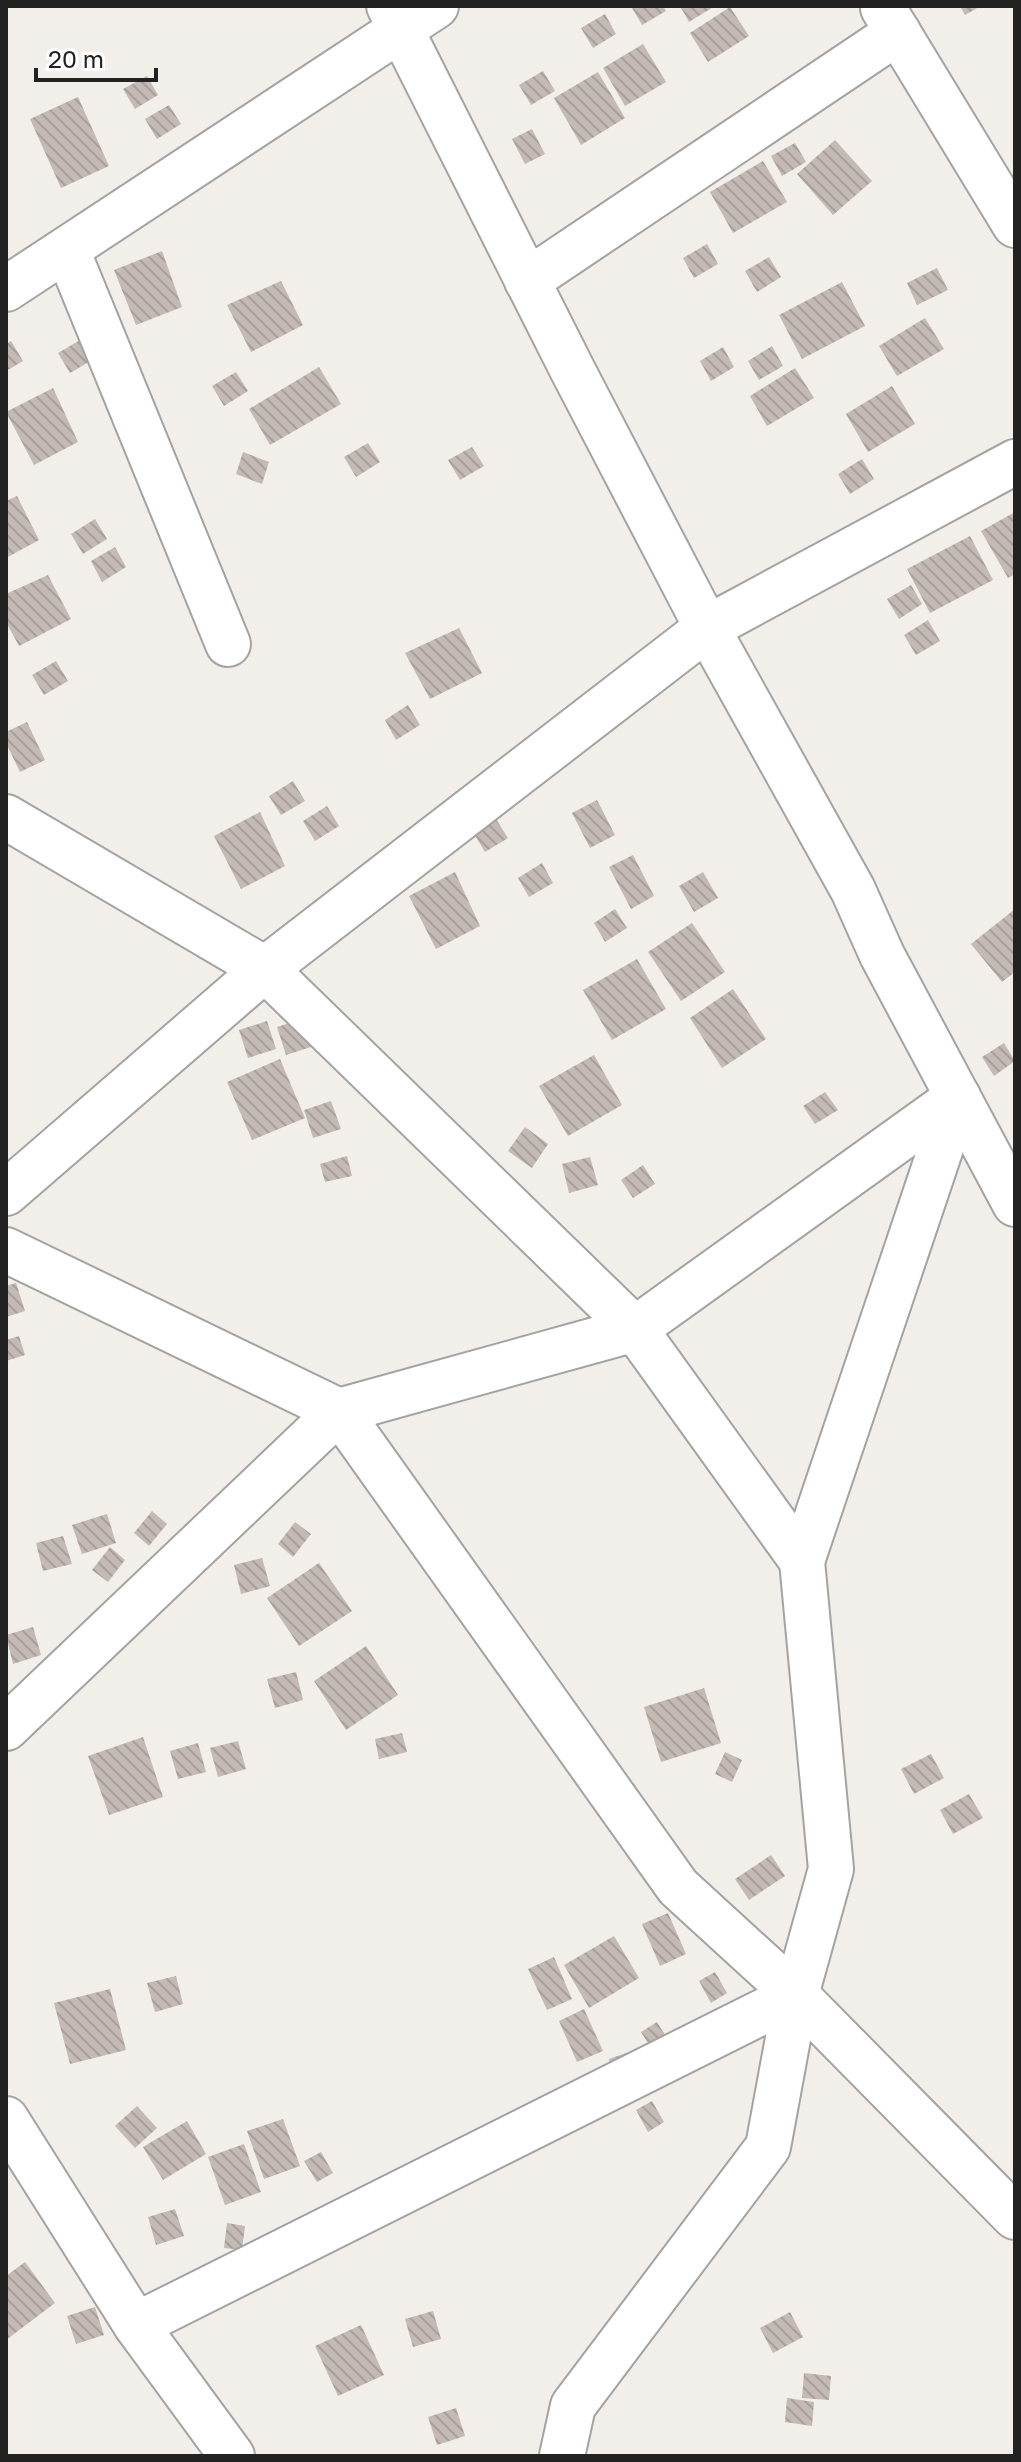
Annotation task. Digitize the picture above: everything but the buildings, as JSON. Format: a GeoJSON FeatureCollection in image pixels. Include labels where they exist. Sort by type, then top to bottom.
{"type":"FeatureCollection","features":[{"type":"Feature","properties":{"kind":"street"},"geometry":{"type":"LineString","coordinates":[[6,289],[408,13],[527,281],[707,628],[853,890],[882,955],[1015,1204]]}},
{"type":"Feature","properties":{"kind":"street"},"geometry":{"type":"LineString","coordinates":[[527,281],[890,19],[1015,225]]}},
{"type":"Feature","properties":{"kind":"street"},"geometry":{"type":"LineString","coordinates":[[67,250],[228,644]]}},
{"type":"Feature","properties":{"kind":"street"},"geometry":{"type":"LineString","coordinates":[[6,1193],[265,969],[707,628],[1015,462]]}},
{"type":"Feature","properties":{"kind":"street"},"geometry":{"type":"LineString","coordinates":[[6,817],[265,969],[635,1329],[802,1561]]}},
{"type":"Feature","properties":{"kind":"street"},"geometry":{"type":"LineString","coordinates":[[6,1728],[339,1411],[635,1329],[958,1097]]}},
{"type":"Feature","properties":{"kind":"street"},"geometry":{"type":"LineString","coordinates":[[562,2456],[573,2406],[768,2147],[796,1995],[831,1869],[802,1561],[958,1097]]}},
{"type":"Feature","properties":{"kind":"street"},"geometry":{"type":"LineString","coordinates":[[6,1250],[339,1411],[678,1887],[796,1995],[1015,2217]]}},
{"type":"Feature","properties":{"kind":"street"},"geometry":{"type":"LineString","coordinates":[[136,2325],[796,1995]]}},
{"type":"Feature","properties":{"kind":"street"},"geometry":{"type":"LineString","coordinates":[[6,2119],[136,2325],[232,2456]]}}]}
